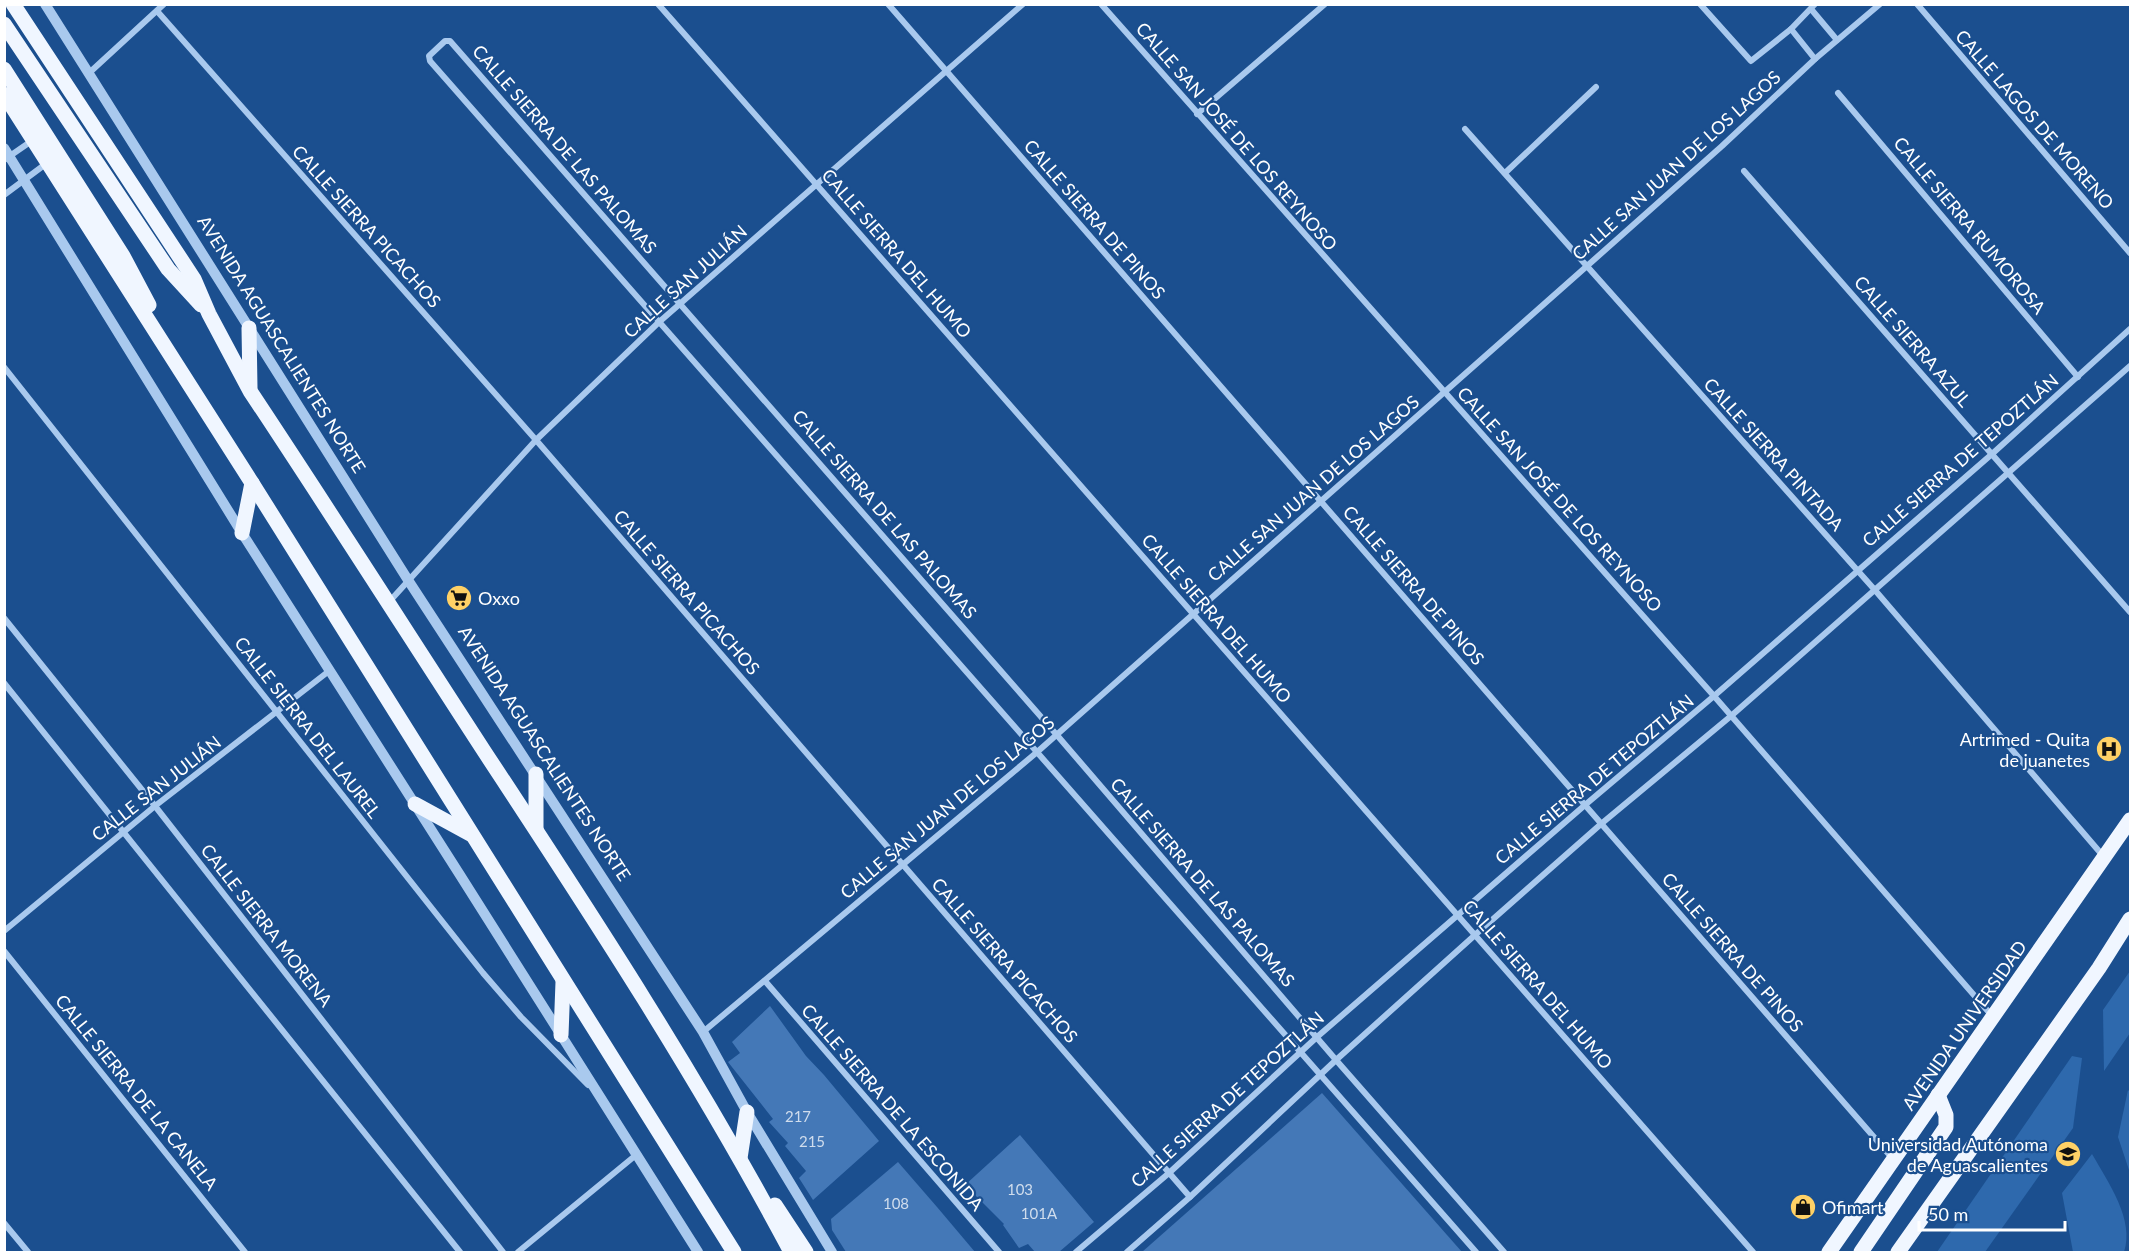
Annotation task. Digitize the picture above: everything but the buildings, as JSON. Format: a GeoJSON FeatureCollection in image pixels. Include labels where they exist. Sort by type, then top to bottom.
{"type":"FeatureCollection","features":[{"type":"Feature","properties":{"kind":"main road"},"geometry":{"type":"LineString","coordinates":[[14,4],[194,279],[209,314],[250,391],[536,829],[677,1051],[740,1158],[791,1252]]}},
{"type":"Feature","properties":{"kind":"main road"},"geometry":{"type":"LineString","coordinates":[[4,24],[168,269],[209,314]]}},
{"type":"Feature","properties":{"kind":"main road"},"geometry":{"type":"LineString","coordinates":[[4,69],[123,256],[146,298],[161,339]]}},
{"type":"Feature","properties":{"kind":"main road"},"geometry":{"type":"LineString","coordinates":[[4,94],[252,483],[734,1252]]}},
{"type":"Feature","properties":{"kind":"main road"},"geometry":{"type":"LineString","coordinates":[[249,328],[250,391]]}},
{"type":"Feature","properties":{"kind":"main road"},"geometry":{"type":"LineString","coordinates":[[242,533],[252,483]]}},
{"type":"Feature","properties":{"kind":"main road"},"geometry":{"type":"LineString","coordinates":[[536,774],[536,829]]}},
{"type":"Feature","properties":{"kind":"main road"},"geometry":{"type":"LineString","coordinates":[[415,804],[471,834]]}},
{"type":"Feature","properties":{"kind":"main road","name":"AVENIDA UNIVERSIDAD"},"geometry":{"type":"LineString","coordinates":[[1829,1252],[2130,819]]}},
{"type":"Feature","properties":{"kind":"main road"},"geometry":{"type":"LineString","coordinates":[[1898,1252],[2099,968],[2130,919]]}},
{"type":"Feature","properties":{"kind":"main road"},"geometry":{"type":"LineString","coordinates":[[561,1035],[564,982]]}},
{"type":"Feature","properties":{"kind":"main road"},"geometry":{"type":"LineString","coordinates":[[1861,1252],[1946,1127],[1946,1115],[1938,1095]]}},
{"type":"Feature","properties":{"kind":"main road"},"geometry":{"type":"LineString","coordinates":[[740,1158],[747,1112]]}},
{"type":"Feature","properties":{"kind":"main road"},"geometry":{"type":"LineString","coordinates":[[751,1178],[775,1205],[806,1252]]}},
{"type":"Feature","properties":{"kind":"street","name":"AVENIDA AGUASCALIENTES NORTE"},"geometry":{"type":"LineString","coordinates":[[45,4],[408,580],[703,1032],[747,1112],[832,1252]]}},
{"type":"Feature","properties":{"kind":"street"},"geometry":{"type":"LineString","coordinates":[[88,74],[164,4]]}},
{"type":"Feature","properties":{"kind":"street","name":"CALLE SIERRA DEL HUMO"},"geometry":{"type":"LineString","coordinates":[[658,4],[1754,1252]]}},
{"type":"Feature","properties":{"kind":"street","name":"CALLE SIERRA DE PINOS"},"geometry":{"type":"LineString","coordinates":[[888,4],[1893,1159]]}},
{"type":"Feature","properties":{"kind":"street","name":"CALLE SAN JULIÁN"},"geometry":{"type":"LineString","coordinates":[[389,602],[536,440],[658,323],[1023,4]]}},
{"type":"Feature","properties":{"kind":"street","name":"CALLE SAN JOSÉ DE LOS REYNOSO"},"geometry":{"type":"LineString","coordinates":[[1101,4],[1714,696],[1993,1017]]}},
{"type":"Feature","properties":{"kind":"street"},"geometry":{"type":"LineString","coordinates":[[1197,114],[1325,4]]}},
{"type":"Feature","properties":{"kind":"street"},"geometry":{"type":"LineString","coordinates":[[1700,4],[1751,61],[1791,29],[1813,7],[1837,40]]}},
{"type":"Feature","properties":{"kind":"street","name":"CALLE SAN JUAN DE LOS LAGOS"},"geometry":{"type":"LineString","coordinates":[[703,1032],[1036,753],[1722,146],[1815,59],[1880,4]]}},
{"type":"Feature","properties":{"kind":"street","name":"CALLE LAGOS DE MORENO"},"geometry":{"type":"LineString","coordinates":[[1917,4],[2130,253]]}},
{"type":"Feature","properties":{"kind":"street","name":"CALLE SIERRA PICACHOS"},"geometry":{"type":"LineString","coordinates":[[157,11],[536,440],[1190,1197]]}},
{"type":"Feature","properties":{"kind":"street"},"geometry":{"type":"LineString","coordinates":[[1791,29],[1815,59]]}},
{"type":"Feature","properties":{"kind":"street","name":"CALLE SIERRA DE LAS PALOMAS"},"geometry":{"type":"LineString","coordinates":[[1476,1252],[430,61],[429,56],[445,41],[450,41],[680,303],[1504,1252]]}},
{"type":"Feature","properties":{"kind":"street"},"geometry":{"type":"LineString","coordinates":[[1505,172],[1596,87]]}},
{"type":"Feature","properties":{"kind":"street","name":"CALLE SIERRA RUMOROSA"},"geometry":{"type":"LineString","coordinates":[[1838,93],[2078,377]]}},
{"type":"Feature","properties":{"kind":"street","name":"CALLE SIERRA PINTADA"},"geometry":{"type":"LineString","coordinates":[[1465,129],[1874,589],[2105,857]]}},
{"type":"Feature","properties":{"kind":"street"},"geometry":{"type":"LineString","coordinates":[[34,140],[6,155],[24,180],[329,671],[698,1252]]}},
{"type":"Feature","properties":{"kind":"street"},"geometry":{"type":"LineString","coordinates":[[4,195],[48,162]]}},
{"type":"Feature","properties":{"kind":"street","name":"CALLE SIERRA AZUL"},"geometry":{"type":"LineString","coordinates":[[1744,171],[2130,612]]}},
{"type":"Feature","properties":{"kind":"street","name":"CALLE SIERRA DE TEPOZTLÁN"},"geometry":{"type":"LineString","coordinates":[[1076,1252],[1169,1173],[1317,1037],[1992,454],[2130,329]]}},
{"type":"Feature","properties":{"kind":"street"},"geometry":{"type":"LineString","coordinates":[[1127,1252],[1190,1197],[1474,934],[1731,716],[2130,366]]}},
{"type":"Feature","properties":{"kind":"street","name":"CALLE SIERRA DEL LAUREL"},"geometry":{"type":"LineString","coordinates":[[4,367],[483,973],[521,1017],[599,1096]]}},
{"type":"Feature","properties":{"kind":"street","name":"CALLE SIERRA MORENA"},"geometry":{"type":"LineString","coordinates":[[4,618],[155,806],[503,1252]]}},
{"type":"Feature","properties":{"kind":"street","name":"CALLE SAN JULIÁN"},"geometry":{"type":"LineString","coordinates":[[4,931],[155,806],[329,671]]}},
{"type":"Feature","properties":{"kind":"street"},"geometry":{"type":"LineString","coordinates":[[4,683],[459,1252]]}},
{"type":"Feature","properties":{"kind":"street","name":"CALLE SIERRA DE LA CANELA"},"geometry":{"type":"LineString","coordinates":[[4,951],[245,1252]]}},
{"type":"Feature","properties":{"kind":"street","name":"CALLE SIERRA DE LA ESCONIDA"},"geometry":{"type":"LineString","coordinates":[[765,981],[999,1252]]}},
{"type":"Feature","properties":{"kind":"street"},"geometry":{"type":"LineString","coordinates":[[518,1252],[636,1155]]}},
{"type":"Feature","properties":{"kind":"street"},"geometry":{"type":"LineString","coordinates":[[4,1223],[28,1252]]}},
{"type":"Feature","properties":{"kind":"shaded area"},"geometry":{"type":"Polygon","coordinates":[[[2130,971],[2130,1033],[2104,1071],[2103,1010],[2130,971]]]}},
{"type":"Feature","properties":{"kind":"shaded area"},"geometry":{"type":"Polygon","coordinates":[[[2072,1056],[2082,1058],[2073,1128],[1985,1252],[1937,1252],[2072,1056]]]}},
{"type":"Feature","properties":{"kind":"shaded area"},"geometry":{"type":"Polygon","coordinates":[[[2128,1090],[2130,1092],[2130,1173],[2118,1137],[2128,1090]]]}},
{"type":"Feature","properties":{"kind":"shaded area"},"geometry":{"type":"Polygon","coordinates":[[[2092,1154],[2123,1214],[2126,1227],[2124,1252],[2073,1252],[2062,1193],[2092,1154]]]}},
{"type":"Feature","properties":{"kind":"place","name":"Oxxo"},"geometry":{"type":"Point","coordinates":[459,598]}},
{"type":"Feature","properties":{"kind":"place","name":"Artrimed - Quita de juanetes"},"geometry":{"type":"Point","coordinates":[2109,749]}},
{"type":"Feature","properties":{"kind":"place","name":"Universidad Autónoma de Aguascalientes"},"geometry":{"type":"Point","coordinates":[2068,1154]}},
{"type":"Feature","properties":{"kind":"place","name":"Ofimart"},"geometry":{"type":"Point","coordinates":[1803,1207]}}]}
